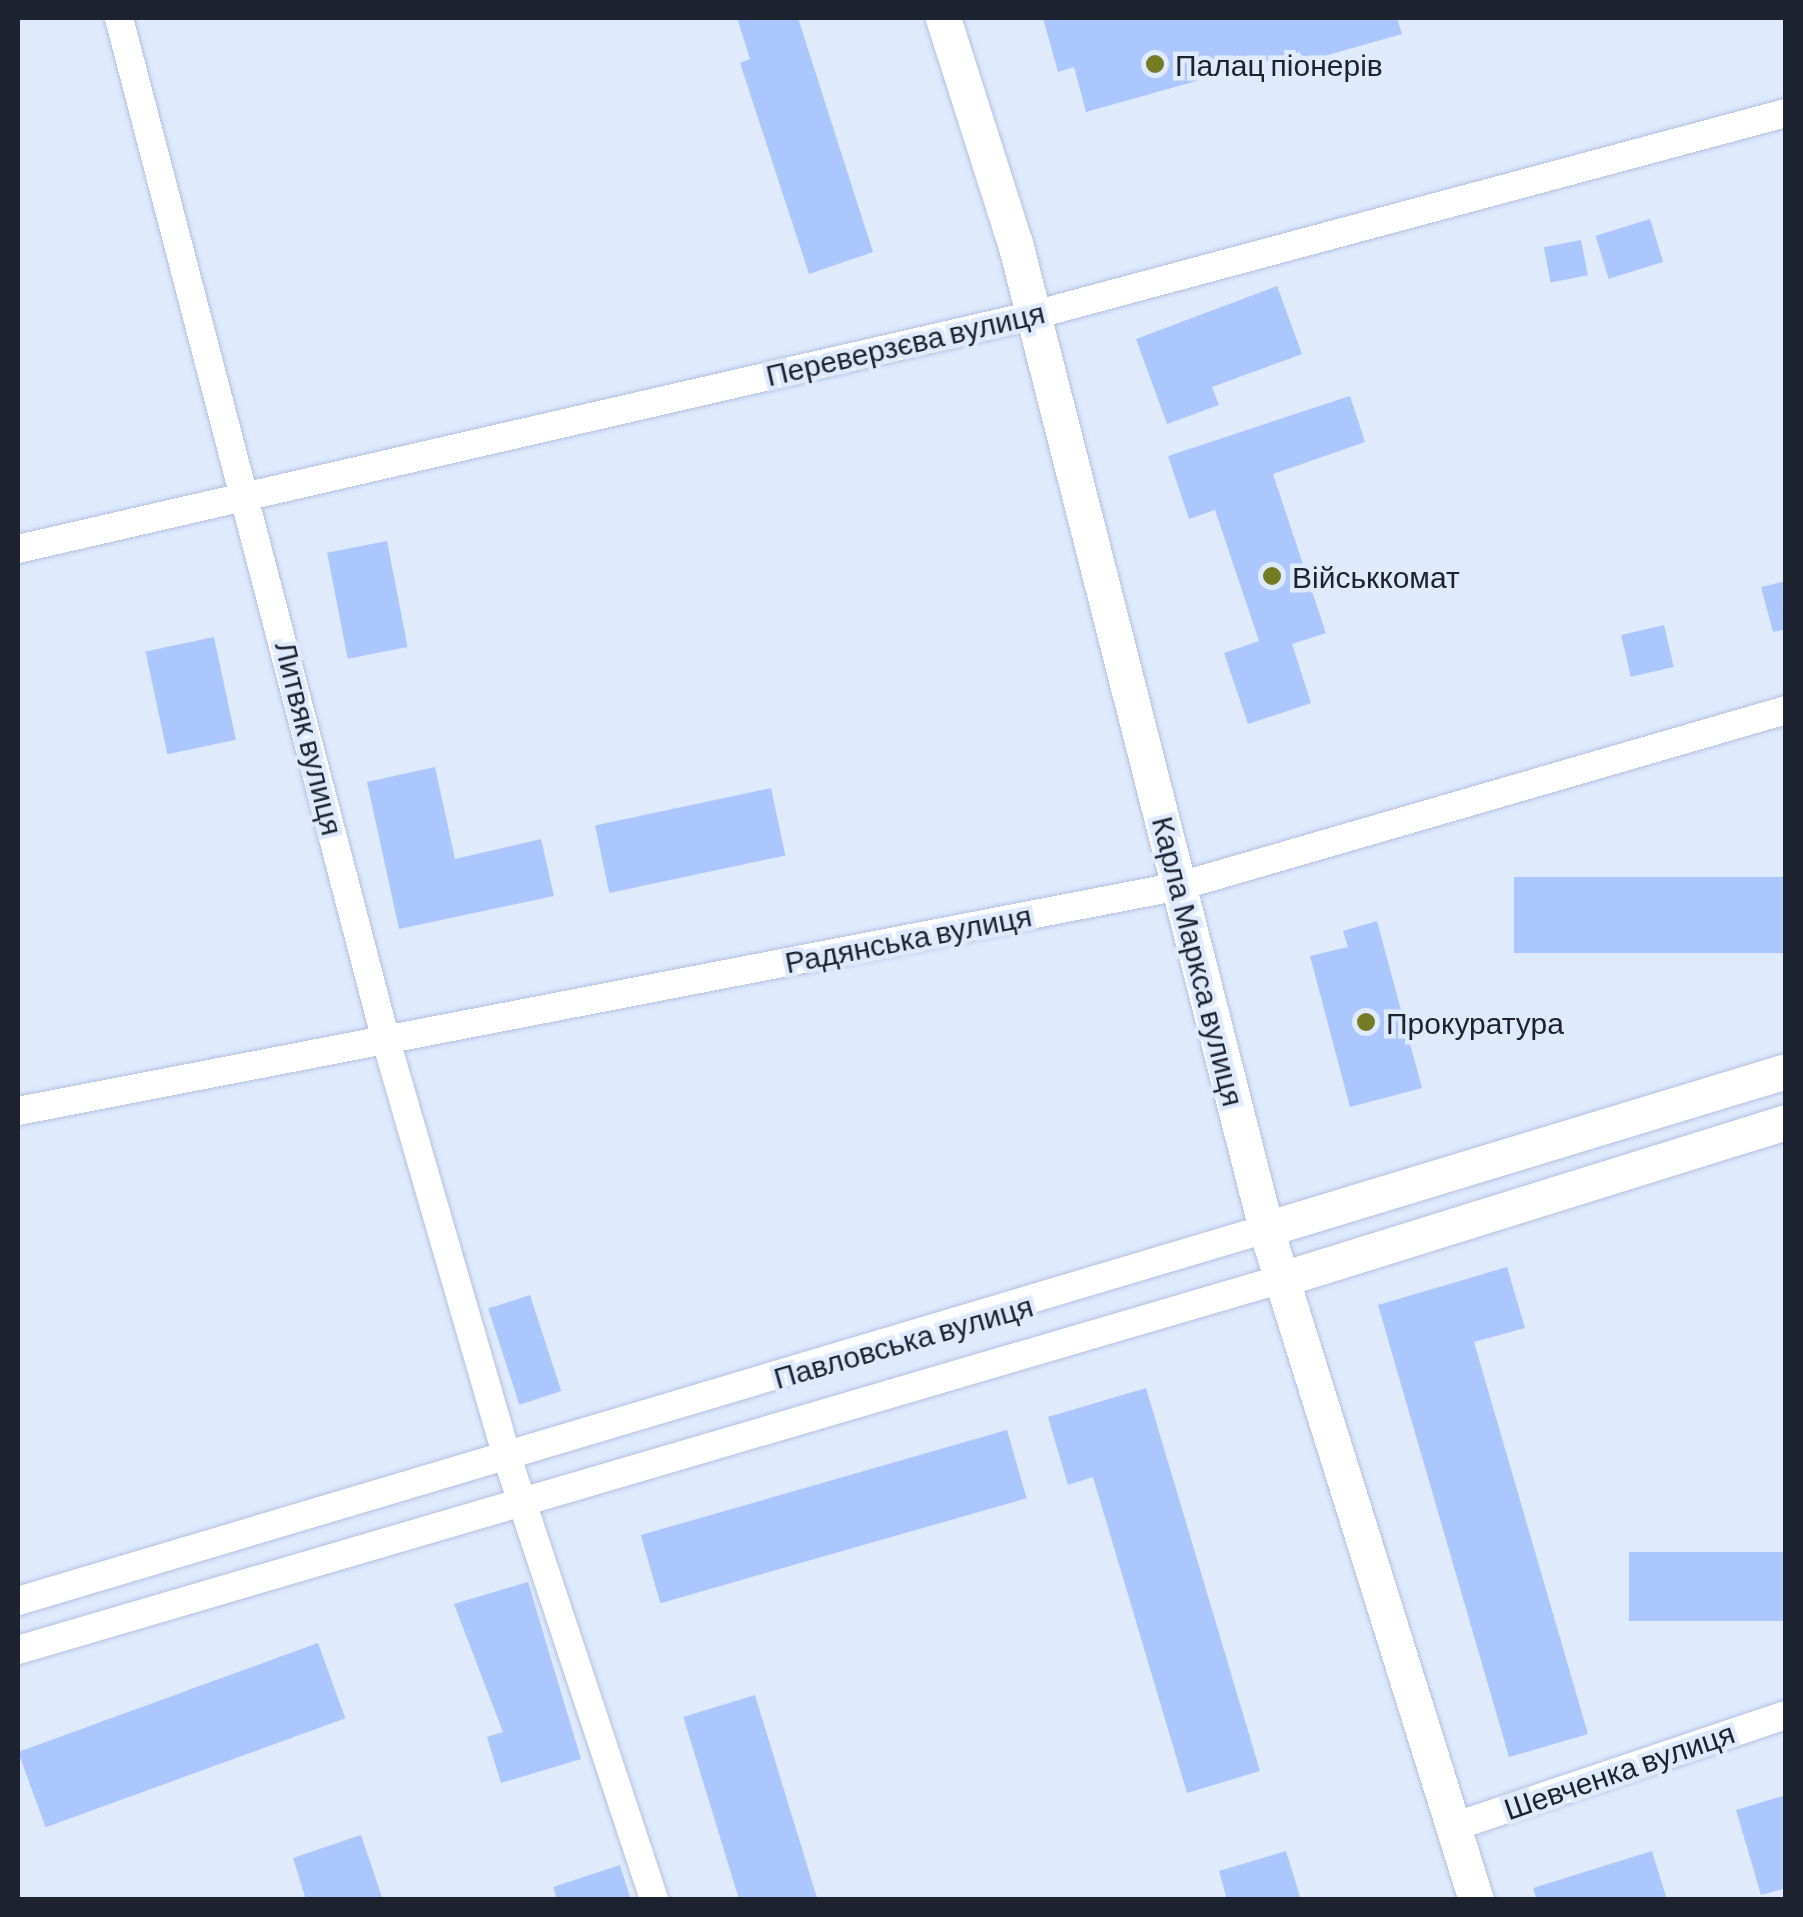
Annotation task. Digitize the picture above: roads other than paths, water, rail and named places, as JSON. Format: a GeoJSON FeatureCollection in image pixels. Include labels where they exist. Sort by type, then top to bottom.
{"type":"FeatureCollection","features":[{"type":"Feature","properties":{"kind":"street","name":"Литвяк вулиця"},"geometry":{"type":"LineString","coordinates":[[119,18],[249,491],[385,1037],[507,1457],[654,1900]]}},
{"type":"Feature","properties":{"kind":"street","name":"Карла Маркса вулиця"},"geometry":{"type":"LineString","coordinates":[[943,18],[1034,315],[1266,1229],[1476,1900]]}},
{"type":"Feature","properties":{"kind":"street","name":"Переверзєва вулиця"},"geometry":{"type":"LineString","coordinates":[[18,549],[249,491],[1034,315],[1786,113]]}},
{"type":"Feature","properties":{"kind":"street","name":"Радянська вулиця"},"geometry":{"type":"LineString","coordinates":[[18,1111],[1180,886],[1786,710]]}},
{"type":"Feature","properties":{"kind":"street","name":"Павловська вулиця"},"geometry":{"type":"LineString","coordinates":[[18,1601],[1786,1071]]}},
{"type":"Feature","properties":{"kind":"street","name":"Павловська вулиця"},"geometry":{"type":"LineString","coordinates":[[18,1650],[1282,1278],[1786,1122]]}},
{"type":"Feature","properties":{"kind":"street","name":"Шевченка вулиця"},"geometry":{"type":"LineString","coordinates":[[1453,1827],[1786,1715]]}},
{"type":"Feature","properties":{"kind":"place","name":"Палац піонерів"},"geometry":{"type":"Point","coordinates":[1155,64]}},
{"type":"Feature","properties":{"kind":"place","name":"Військкомат"},"geometry":{"type":"Point","coordinates":[1272,576]}},
{"type":"Feature","properties":{"kind":"place","name":"Прокуратура"},"geometry":{"type":"Point","coordinates":[1366,1022]}}]}
